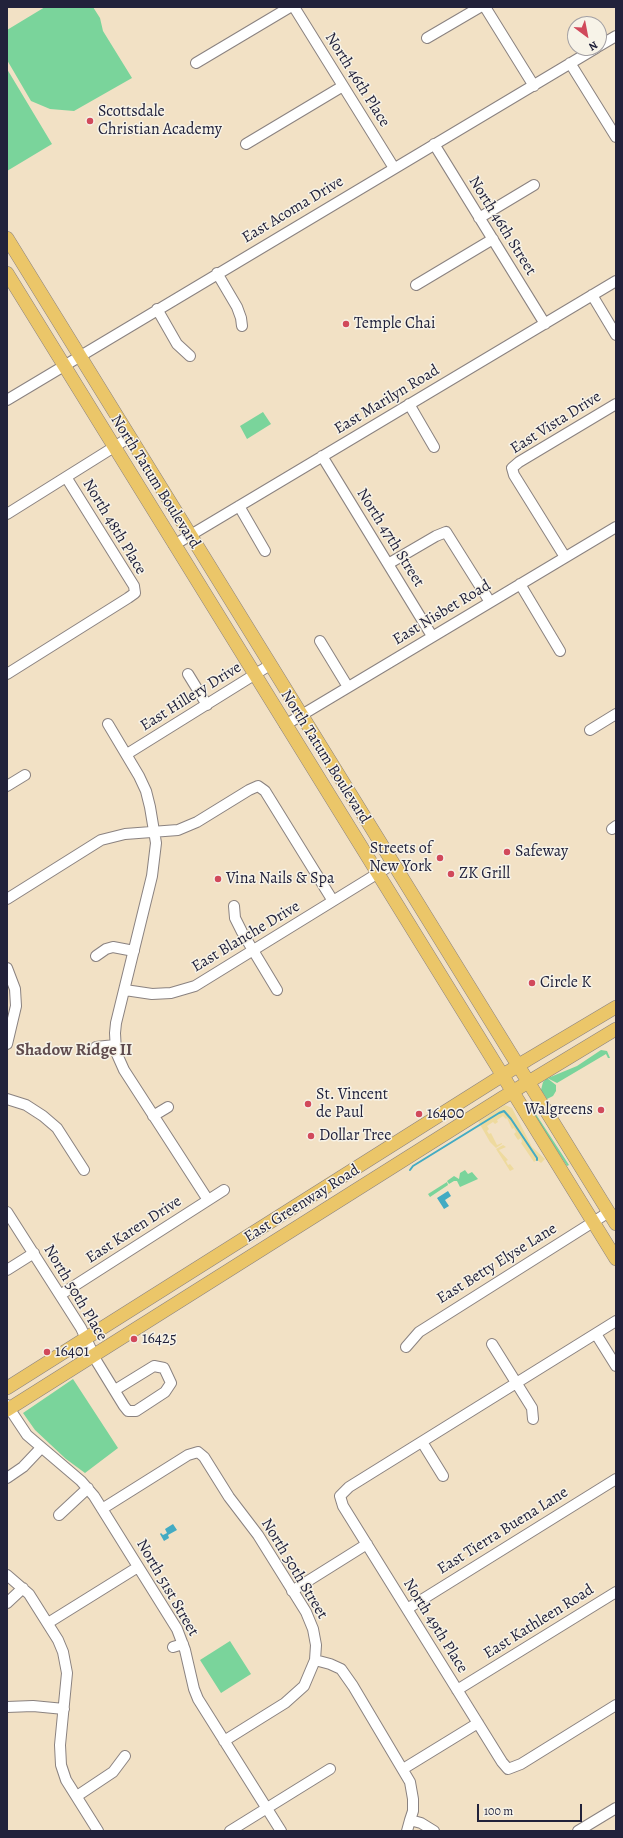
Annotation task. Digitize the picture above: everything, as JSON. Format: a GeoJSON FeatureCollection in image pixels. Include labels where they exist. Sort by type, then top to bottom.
{"type":"FeatureCollection","features":[{"type":"Feature","properties":{"kind":"main road","name":"North Tatum Boulevard"},"geometry":{"type":"LineString","coordinates":[[7,238],[616,1224]]}},
{"type":"Feature","properties":{"kind":"main road","name":"North Tatum Boulevard"},"geometry":{"type":"LineString","coordinates":[[7,273],[616,1259]]}},
{"type":"Feature","properties":{"kind":"main road"},"geometry":{"type":"LineString","coordinates":[[311,767],[325,778],[349,808],[354,809],[358,807]]}},
{"type":"Feature","properties":{"kind":"main road"},"geometry":{"type":"LineString","coordinates":[[377,874],[391,885],[425,938],[434,944],[442,943]]}},
{"type":"Feature","properties":{"kind":"main road"},"geometry":{"type":"LineString","coordinates":[[442,943],[436,949],[436,954],[437,962],[447,987],[453,986],[460,989],[480,1018],[500,1037]]}},
{"type":"Feature","properties":{"kind":"main road","name":"East Greenway Road"},"geometry":{"type":"LineString","coordinates":[[7,1388],[502,1075],[616,1007]]}},
{"type":"Feature","properties":{"kind":"main road","name":"East Greenway Road"},"geometry":{"type":"LineString","coordinates":[[8,1408],[528,1082],[616,1029]]}},
{"type":"Feature","properties":{"kind":"street"},"geometry":{"type":"LineString","coordinates":[[196,63],[290,7]]}},
{"type":"Feature","properties":{"kind":"street","name":"North 46th Place"},"geometry":{"type":"LineString","coordinates":[[294,7],[394,168]]}},
{"type":"Feature","properties":{"kind":"street"},"geometry":{"type":"LineString","coordinates":[[427,38],[480,7]]}},
{"type":"Feature","properties":{"kind":"street"},"geometry":{"type":"LineString","coordinates":[[485,7],[534,86]]}},
{"type":"Feature","properties":{"kind":"street"},"geometry":{"type":"LineString","coordinates":[[607,41],[616,36]]}},
{"type":"Feature","properties":{"kind":"street","name":"East Acoma Drive"},"geometry":{"type":"LineString","coordinates":[[7,400],[64,364],[582,56]]}},
{"type":"Feature","properties":{"kind":"street"},"geometry":{"type":"LineString","coordinates":[[570,63],[616,137]]}},
{"type":"Feature","properties":{"kind":"street"},"geometry":{"type":"LineString","coordinates":[[246,144],[343,86]]}},
{"type":"Feature","properties":{"kind":"street","name":"North 46th Street"},"geometry":{"type":"LineString","coordinates":[[434,144],[545,324]]}},
{"type":"Feature","properties":{"kind":"street"},"geometry":{"type":"LineString","coordinates":[[480,218],[534,185]]}},
{"type":"Feature","properties":{"kind":"street"},"geometry":{"type":"LineString","coordinates":[[416,285],[492,239]]}},
{"type":"Feature","properties":{"kind":"street"},"geometry":{"type":"LineString","coordinates":[[217,273],[237,307],[242,326]]}},
{"type":"Feature","properties":{"kind":"street","name":"East Marilyn Road"},"geometry":{"type":"LineString","coordinates":[[174,545],[616,281]]}},
{"type":"Feature","properties":{"kind":"street"},"geometry":{"type":"LineString","coordinates":[[592,295],[616,335]]}},
{"type":"Feature","properties":{"kind":"street"},"geometry":{"type":"LineString","coordinates":[[157,309],[177,344],[190,356]]}},
{"type":"Feature","properties":{"kind":"street"},"geometry":{"type":"LineString","coordinates":[[409,404],[434,447]]}},
{"type":"Feature","properties":{"kind":"street","name":"East Vista Drive"},"geometry":{"type":"LineString","coordinates":[[565,558],[514,475],[512,468],[519,462],[616,404]]}},
{"type":"Feature","properties":{"kind":"street"},"geometry":{"type":"LineString","coordinates":[[7,514],[130,436]]}},
{"type":"Feature","properties":{"kind":"street","name":"North 47th Street"},"geometry":{"type":"LineString","coordinates":[[322,456],[432,636]]}},
{"type":"Feature","properties":{"kind":"street","name":"North 48th Place"},"geometry":{"type":"LineString","coordinates":[[7,674],[135,593],[134,586],[66,477]]}},
{"type":"Feature","properties":{"kind":"street"},"geometry":{"type":"LineString","coordinates":[[239,506],[265,551]]}},
{"type":"Feature","properties":{"kind":"street"},"geometry":{"type":"LineString","coordinates":[[388,564],[436,536],[446,532],[490,602]]}},
{"type":"Feature","properties":{"kind":"street","name":"East Nisbet Road"},"geometry":{"type":"LineString","coordinates":[[285,725],[520,584],[614,532]]}},
{"type":"Feature","properties":{"kind":"street"},"geometry":{"type":"LineString","coordinates":[[520,584],[560,651]]}},
{"type":"Feature","properties":{"kind":"street"},"geometry":{"type":"LineString","coordinates":[[320,641],[348,687]]}},
{"type":"Feature","properties":{"kind":"street","name":"East Hillery Drive"},"geometry":{"type":"LineString","coordinates":[[127,754],[270,666]]}},
{"type":"Feature","properties":{"kind":"street"},"geometry":{"type":"LineString","coordinates":[[188,674],[207,705]]}},
{"type":"Feature","properties":{"kind":"street"},"geometry":{"type":"LineString","coordinates":[[590,730],[616,714]]}},
{"type":"Feature","properties":{"kind":"street"},"geometry":{"type":"LineString","coordinates":[[108,724],[127,754],[146,791],[156,843],[152,876],[115,1033],[115,1045],[118,1058],[124,1070],[208,1200]]}},
{"type":"Feature","properties":{"kind":"street"},"geometry":{"type":"LineString","coordinates":[[7,786],[25,775]]}},
{"type":"Feature","properties":{"kind":"street"},"geometry":{"type":"LineString","coordinates":[[7,899],[101,840],[125,834],[178,830],[198,822],[249,790],[258,786],[265,791],[333,901]]}},
{"type":"Feature","properties":{"kind":"street","name":"East Blanche Drive"},"geometry":{"type":"LineString","coordinates":[[125,990],[152,994],[183,990],[205,980],[393,864]]}},
{"type":"Feature","properties":{"kind":"street"},"geometry":{"type":"LineString","coordinates":[[234,906],[235,918],[252,951],[277,990]]}},
{"type":"Feature","properties":{"kind":"street"},"geometry":{"type":"LineString","coordinates":[[96,956],[113,947],[134,950]]}},
{"type":"Feature","properties":{"kind":"street"},"geometry":{"type":"LineString","coordinates":[[7,968],[15,988],[16,1006],[7,1044]]}},
{"type":"Feature","properties":{"kind":"street"},"geometry":{"type":"LineString","coordinates":[[96,1047],[115,1045]]}},
{"type":"Feature","properties":{"kind":"street"},"geometry":{"type":"LineString","coordinates":[[7,1100],[26,1105],[43,1116],[57,1128],[84,1170]]}},
{"type":"Feature","properties":{"kind":"street"},"geometry":{"type":"LineString","coordinates":[[153,1116],[168,1107]]}},
{"type":"Feature","properties":{"kind":"street","name":"East Karen Drive"},"geometry":{"type":"LineString","coordinates":[[60,1295],[224,1190]]}},
{"type":"Feature","properties":{"kind":"street","name":"North 50th Place"},"geometry":{"type":"LineString","coordinates":[[7,1212],[60,1295],[86,1338],[94,1355],[115,1390],[128,1411],[136,1411],[166,1392],[172,1383],[164,1368],[154,1366],[115,1390]]}},
{"type":"Feature","properties":{"kind":"street","name":"East Betty Elyse Lane"},"geometry":{"type":"LineString","coordinates":[[406,1347],[418,1332],[609,1212]]}},
{"type":"Feature","properties":{"kind":"street"},"geometry":{"type":"LineString","coordinates":[[7,1270],[34,1253]]}},
{"type":"Feature","properties":{"kind":"street"},"geometry":{"type":"LineString","coordinates":[[443,1476],[422,1442],[616,1321]]}},
{"type":"Feature","properties":{"kind":"street"},"geometry":{"type":"LineString","coordinates":[[596,1334],[616,1366]]}},
{"type":"Feature","properties":{"kind":"street"},"geometry":{"type":"LineString","coordinates":[[492,1344],[532,1408],[533,1419]]}},
{"type":"Feature","properties":{"kind":"street","name":"North 51st Street"},"geometry":{"type":"LineString","coordinates":[[8,1408],[27,1435],[70,1470],[88,1488],[102,1509],[177,1629],[183,1644],[194,1689],[200,1703],[281,1831]]}},
{"type":"Feature","properties":{"kind":"street","name":"North 49th Place"},"geometry":{"type":"LineString","coordinates":[[422,1442],[349,1487],[340,1496],[343,1506],[502,1762],[508,1769],[521,1764],[616,1705]]}},
{"type":"Feature","properties":{"kind":"street"},"geometry":{"type":"LineString","coordinates":[[7,1478],[23,1467],[42,1448]]}},
{"type":"Feature","properties":{"kind":"street","name":"North 50th Street"},"geometry":{"type":"LineString","coordinates":[[102,1509],[188,1455],[198,1452],[204,1457],[229,1497],[258,1535],[306,1612],[313,1629],[316,1645],[314,1660]]}},
{"type":"Feature","properties":{"kind":"street","name":"East Tierra Buena Lane"},"geometry":{"type":"LineString","coordinates":[[407,1609],[616,1479]]}},
{"type":"Feature","properties":{"kind":"street"},"geometry":{"type":"LineString","coordinates":[[59,1515],[88,1488]]}},
{"type":"Feature","properties":{"kind":"street"},"geometry":{"type":"LineString","coordinates":[[292,1591],[367,1544]]}},
{"type":"Feature","properties":{"kind":"street"},"geometry":{"type":"LineString","coordinates":[[48,1623],[138,1567]]}},
{"type":"Feature","properties":{"kind":"street"},"geometry":{"type":"LineString","coordinates":[[7,1576],[23,1588],[34,1602],[58,1640],[65,1660],[67,1673],[60,1756],[64,1776],[98,1831]]}},
{"type":"Feature","properties":{"kind":"street"},"geometry":{"type":"LineString","coordinates":[[7,1603],[23,1588]]}},
{"type":"Feature","properties":{"kind":"street","name":"East Kathleen Road"},"geometry":{"type":"LineString","coordinates":[[457,1690],[616,1592]]}},
{"type":"Feature","properties":{"kind":"street"},"geometry":{"type":"LineString","coordinates":[[173,1648],[183,1644]]}},
{"type":"Feature","properties":{"kind":"street"},"geometry":{"type":"LineString","coordinates":[[224,1741],[295,1696],[304,1686],[314,1660],[330,1664],[341,1669],[353,1686],[410,1782],[413,1811],[407,1831]]}},
{"type":"Feature","properties":{"kind":"street"},"geometry":{"type":"LineString","coordinates":[[7,1707],[33,1706],[64,1709]]}},
{"type":"Feature","properties":{"kind":"street"},"geometry":{"type":"LineString","coordinates":[[403,1769],[478,1723]]}},
{"type":"Feature","properties":{"kind":"street"},"geometry":{"type":"LineString","coordinates":[[77,1796],[113,1772],[125,1756]]}},
{"type":"Feature","properties":{"kind":"street"},"geometry":{"type":"LineString","coordinates":[[230,1831],[330,1769]]}},
{"type":"Feature","properties":{"kind":"street"},"geometry":{"type":"LineString","coordinates":[[578,1831],[616,1808]]}},
{"type":"Feature","properties":{"kind":"street"},"geometry":{"type":"LineString","coordinates":[[410,1820],[421,1823],[434,1831]]}},
{"type":"Feature","properties":{"kind":"green space"},"geometry":{"type":"Polygon","coordinates":[[[45,7],[93,7],[100,18],[103,31],[132,78],[74,111],[50,109],[31,101],[7,60],[7,30],[45,7]]]}},
{"type":"Feature","properties":{"kind":"green space"},"geometry":{"type":"Polygon","coordinates":[[[7,69],[52,144],[7,171],[7,69]]]}},
{"type":"Feature","properties":{"kind":"green space"},"geometry":{"type":"Polygon","coordinates":[[[263,412],[271,424],[247,439],[240,426],[263,412]]]}},
{"type":"Feature","properties":{"kind":"green space"},"geometry":{"type":"Polygon","coordinates":[[[601,1050],[607,1051],[610,1058],[608,1058],[606,1054],[557,1083],[548,1078],[577,1066],[601,1050]]]}},
{"type":"Feature","properties":{"kind":"green space"},"geometry":{"type":"Polygon","coordinates":[[[547,1078],[556,1085],[556,1091],[553,1096],[547,1099],[541,1090],[543,1082],[547,1078]]]}},
{"type":"Feature","properties":{"kind":"green space"},"geometry":{"type":"Polygon","coordinates":[[[528,1102],[569,1165],[567,1166],[526,1103],[528,1102]]]}},
{"type":"Feature","properties":{"kind":"green space"},"geometry":{"type":"Polygon","coordinates":[[[465,1170],[468,1174],[472,1172],[478,1179],[460,1187],[457,1181],[449,1184],[447,1181],[454,1176],[459,1179],[460,1173],[465,1170]]]}},
{"type":"Feature","properties":{"kind":"green space"},"geometry":{"type":"Polygon","coordinates":[[[447,1182],[448,1185],[430,1197],[428,1194],[447,1182]]]}},
{"type":"Feature","properties":{"kind":"green space"},"geometry":{"type":"Polygon","coordinates":[[[73,1379],[118,1448],[85,1473],[66,1459],[35,1430],[23,1413],[73,1379]]]}},
{"type":"Feature","properties":{"kind":"green space"},"geometry":{"type":"Polygon","coordinates":[[[230,1641],[251,1674],[221,1693],[200,1660],[230,1641]]]}},
{"type":"Feature","properties":{"kind":"sand"},"geometry":{"type":"Polygon","coordinates":[[[505,1105],[512,1108],[532,1147],[545,1159],[541,1163],[537,1160],[534,1162],[521,1143],[521,1138],[518,1140],[514,1134],[516,1132],[514,1128],[512,1129],[507,1118],[506,1119],[503,1116],[497,1120],[498,1122],[495,1124],[493,1122],[487,1126],[489,1129],[487,1131],[489,1134],[491,1133],[497,1145],[502,1144],[496,1148],[490,1142],[478,1121],[505,1105]]]}},
{"type":"Feature","properties":{"kind":"sand"},"geometry":{"type":"Polygon","coordinates":[[[503,1145],[506,1147],[499,1150],[508,1160],[506,1161],[508,1165],[510,1164],[514,1169],[510,1171],[496,1149],[503,1145]]]}},
{"type":"Feature","properties":{"kind":"water"},"geometry":{"type":"Polygon","coordinates":[[[448,1191],[451,1196],[445,1200],[449,1206],[444,1209],[437,1198],[448,1191]]]}},
{"type":"Feature","properties":{"kind":"water"},"geometry":{"type":"Polygon","coordinates":[[[173,1524],[177,1530],[168,1535],[169,1538],[164,1541],[160,1534],[161,1533],[163,1535],[167,1533],[165,1529],[173,1524]]]}},
{"type":"Feature","properties":{"kind":"waterway"},"geometry":{"type":"LineString","coordinates":[[410,1170],[413,1166],[504,1111],[511,1119],[537,1160]]}},
{"type":"Feature","properties":{"kind":"place","name":"Scottsdale Christian Academy"},"geometry":{"type":"Point","coordinates":[90,121]}},
{"type":"Feature","properties":{"kind":"place","name":"Temple Chai"},"geometry":{"type":"Point","coordinates":[346,324]}},
{"type":"Feature","properties":{"kind":"place","name":"Safeway"},"geometry":{"type":"Point","coordinates":[507,852]}},
{"type":"Feature","properties":{"kind":"place","name":"Streets of New York"},"geometry":{"type":"Point","coordinates":[440,858]}},
{"type":"Feature","properties":{"kind":"place","name":"ZK Grill"},"geometry":{"type":"Point","coordinates":[451,874]}},
{"type":"Feature","properties":{"kind":"place","name":"Vina Nails & Spa"},"geometry":{"type":"Point","coordinates":[218,879]}},
{"type":"Feature","properties":{"kind":"place","name":"Circle K"},"geometry":{"type":"Point","coordinates":[532,983]}},
{"type":"Feature","properties":{"kind":"place","name":"St. Vincent de Paul"},"geometry":{"type":"Point","coordinates":[308,1104]}},
{"type":"Feature","properties":{"kind":"place","name":"Walgreens"},"geometry":{"type":"Point","coordinates":[601,1110]}},
{"type":"Feature","properties":{"kind":"place","name":"16400"},"geometry":{"type":"Point","coordinates":[419,1114]}},
{"type":"Feature","properties":{"kind":"place","name":"Dollar Tree"},"geometry":{"type":"Point","coordinates":[311,1136]}},
{"type":"Feature","properties":{"kind":"place","name":"16425"},"geometry":{"type":"Point","coordinates":[134,1339]}},
{"type":"Feature","properties":{"kind":"place","name":"16401"},"geometry":{"type":"Point","coordinates":[47,1352]}},
{"type":"Feature","properties":{"kind":"district","name":"Shadow Ridge II"},"geometry":{"type":"Point","coordinates":[74,1051]}}]}
